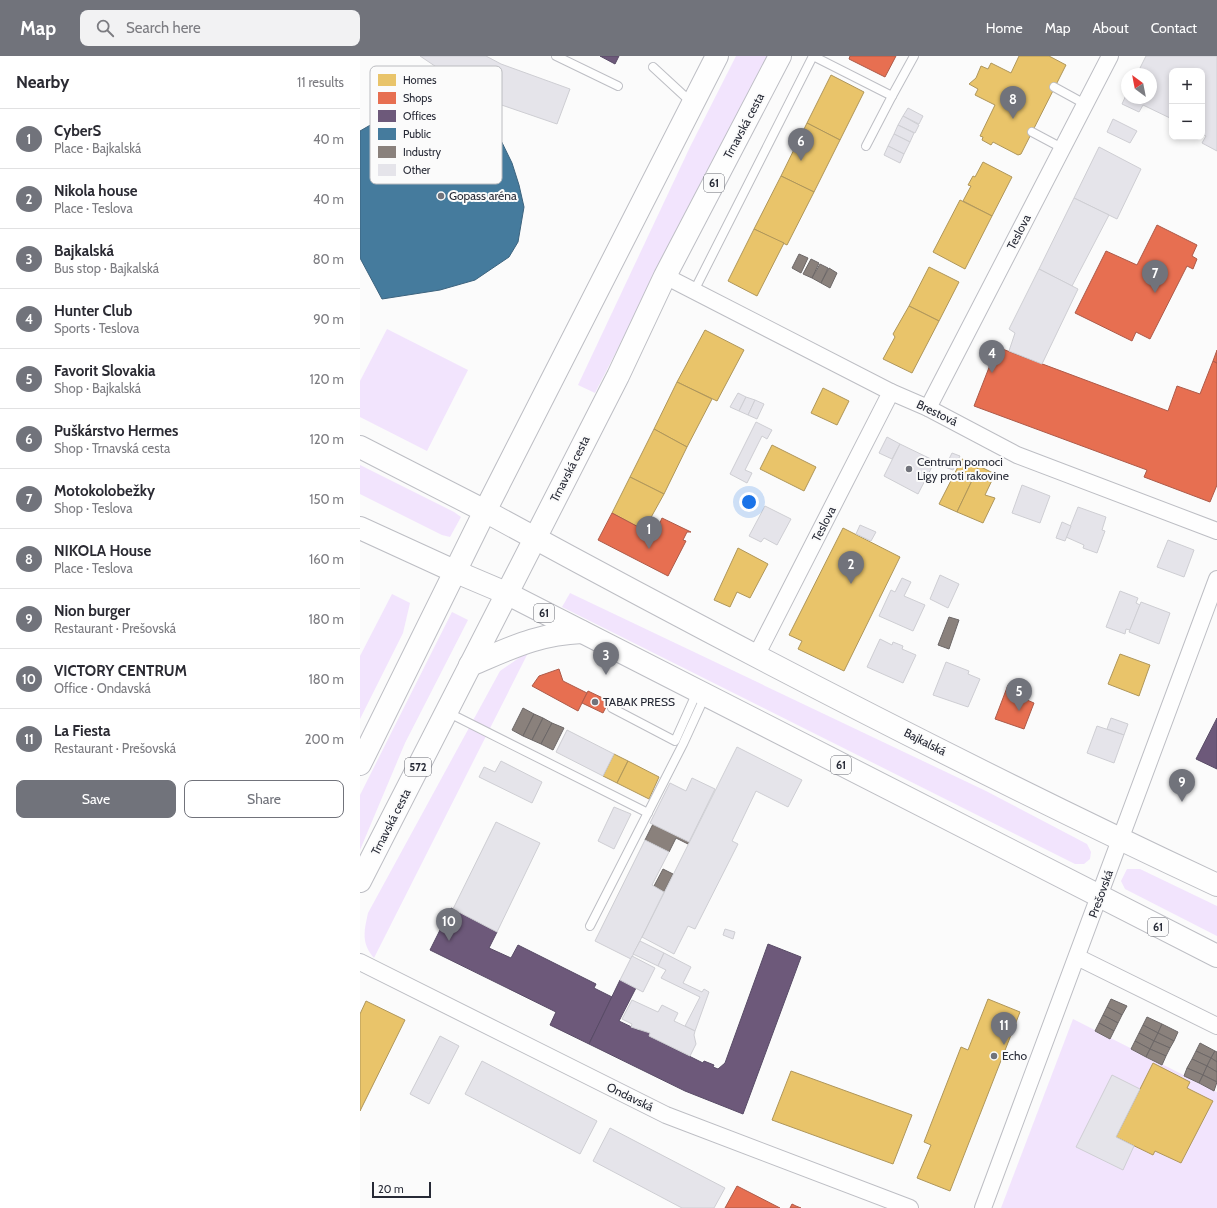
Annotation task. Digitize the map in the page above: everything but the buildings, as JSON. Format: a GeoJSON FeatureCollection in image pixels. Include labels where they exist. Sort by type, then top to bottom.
{"type":"FeatureCollection","features":[{"type":"Feature","properties":{"kind":"main road"},"geometry":{"type":"LineString","coordinates":[[360,764],[454,571],[717,56]]}},
{"type":"Feature","properties":{"kind":"main road","name":"Trnavská cesta"},"geometry":{"type":"LineString","coordinates":[[360,881],[618,376],[665,276],[780,56]]}},
{"type":"Feature","properties":{"kind":"main road","name":"Bajkalská"},"geometry":{"type":"LineString","coordinates":[[360,447],[485,511],[756,656],[910,735],[1121,840],[1217,884]]}},
{"type":"Feature","properties":{"kind":"main road"},"geometry":{"type":"LineString","coordinates":[[360,528],[454,571]]}},
{"type":"Feature","properties":{"kind":"main road","name":"61"},"geometry":{"type":"LineString","coordinates":[[454,571],[506,594],[582,632],[1099,898],[1217,956]]}},
{"type":"Feature","properties":{"kind":"main road"},"geometry":{"type":"LineString","coordinates":[[470,665],[528,640],[561,633],[582,632]]}},
{"type":"Feature","properties":{"kind":"street","name":"Teslova"},"geometry":{"type":"LineString","coordinates":[[928,408],[1110,56]]}},
{"type":"Feature","properties":{"kind":"street","name":"Brestová"},"geometry":{"type":"LineString","coordinates":[[665,276],[891,392],[928,408],[1017,455],[1217,531]]}},
{"type":"Feature","properties":{"kind":"street","name":"Teslova"},"geometry":{"type":"LineString","coordinates":[[756,656],[891,392]]}},
{"type":"Feature","properties":{"kind":"street","name":"Prešovská"},"geometry":{"type":"LineString","coordinates":[[983,1208],[1217,579]]}},
{"type":"Feature","properties":{"kind":"street"},"geometry":{"type":"LineString","coordinates":[[1077,957],[1217,1026]]}},
{"type":"Feature","properties":{"kind":"street","name":"Ondavská"},"geometry":{"type":"LineString","coordinates":[[360,962],[463,1015],[666,1115],[910,1208]]}},
{"type":"Feature","properties":{"kind":"lane"},"geometry":{"type":"LineString","coordinates":[[556,56],[618,86]]}},
{"type":"Feature","properties":{"kind":"lane"},"geometry":{"type":"LineString","coordinates":[[694,291],[813,56],[892,96]]}},
{"type":"Feature","properties":{"kind":"lane"},"geometry":{"type":"LineString","coordinates":[[866,146],[914,56]]}},
{"type":"Feature","properties":{"kind":"lane"},"geometry":{"type":"LineString","coordinates":[[653,67],[693,104]]}},
{"type":"Feature","properties":{"kind":"lane"},"geometry":{"type":"LineString","coordinates":[[1054,87],[1085,104]]}},
{"type":"Feature","properties":{"kind":"lane"},"geometry":{"type":"LineString","coordinates":[[1032,132],[1062,148]]}},
{"type":"Feature","properties":{"kind":"lane"},"geometry":{"type":"LineString","coordinates":[[590,926],[648,813],[701,693]]}},
{"type":"Feature","properties":{"kind":"lane"},"geometry":{"type":"LineString","coordinates":[[612,708],[679,743]]}},
{"type":"Feature","properties":{"kind":"lane"},"geometry":{"type":"LineString","coordinates":[[447,712],[648,813]]}},
{"type":"Feature","properties":{"kind":"shaded area"},"geometry":{"type":"Polygon","coordinates":[[[736,56],[768,56],[595,393],[578,385],[690,147],[736,56]]]}},
{"type":"Feature","properties":{"kind":"shaded area"},"geometry":{"type":"Polygon","coordinates":[[[387,329],[468,370],[427,451],[360,417],[360,381],[387,329]]]}},
{"type":"Feature","properties":{"kind":"shaded area"},"geometry":{"type":"Polygon","coordinates":[[[360,465],[454,512],[461,517],[450,537],[442,535],[360,494],[360,465]]]}},
{"type":"Feature","properties":{"kind":"shaded area"},"geometry":{"type":"Polygon","coordinates":[[[570,593],[986,791],[1087,844],[1091,852],[1090,859],[1084,864],[1075,864],[562,607],[570,593]]]}},
{"type":"Feature","properties":{"kind":"shaded area"},"geometry":{"type":"Polygon","coordinates":[[[392,594],[410,603],[403,633],[360,719],[360,656],[392,594]]]}},
{"type":"Feature","properties":{"kind":"shaded area"},"geometry":{"type":"Polygon","coordinates":[[[452,612],[468,620],[405,743],[360,850],[360,795],[452,612]]]}},
{"type":"Feature","properties":{"kind":"shaded area"},"geometry":{"type":"Polygon","coordinates":[[[529,651],[374,958],[365,942],[365,926],[368,913],[500,671],[529,651]]]}},
{"type":"Feature","properties":{"kind":"shaded area"},"geometry":{"type":"Polygon","coordinates":[[[1127,869],[1140,869],[1217,906],[1217,936],[1125,889],[1121,881],[1127,869]]]}},
{"type":"Feature","properties":{"kind":"shaded area"},"geometry":{"type":"Polygon","coordinates":[[[1073,1019],[1217,1092],[1217,1208],[1001,1208],[1073,1019]]]}},
{"type":"Feature","properties":{"kind":"place","name":"NIKOLA House"},"geometry":{"type":"Point","coordinates":[1013,119]}},
{"type":"Feature","properties":{"kind":"place","name":"Puškárstvo Hermes"},"geometry":{"type":"Point","coordinates":[801,161]}},
{"type":"Feature","properties":{"kind":"place","name":"Gopass aréna"},"geometry":{"type":"Point","coordinates":[441,196]}},
{"type":"Feature","properties":{"kind":"place","name":"Motokolobežky"},"geometry":{"type":"Point","coordinates":[1155,293]}},
{"type":"Feature","properties":{"kind":"place","name":"Hunter Club"},"geometry":{"type":"Point","coordinates":[992,373]}},
{"type":"Feature","properties":{"kind":"place","name":"Centrum pomoci Ligy proti rakovine"},"geometry":{"type":"Point","coordinates":[909,469]}},
{"type":"Feature","properties":{"kind":"place","name":"CyberS"},"geometry":{"type":"Point","coordinates":[649,549]}},
{"type":"Feature","properties":{"kind":"place","name":"Nikola house"},"geometry":{"type":"Point","coordinates":[851,584]}},
{"type":"Feature","properties":{"kind":"place","name":"Bajkalská"},"geometry":{"type":"Point","coordinates":[606,675]}},
{"type":"Feature","properties":{"kind":"place","name":"TABAK PRESS"},"geometry":{"type":"Point","coordinates":[595,702]}},
{"type":"Feature","properties":{"kind":"place","name":"Favorit Slovakia"},"geometry":{"type":"Point","coordinates":[1019,711]}},
{"type":"Feature","properties":{"kind":"place","name":"Nion burger"},"geometry":{"type":"Point","coordinates":[1182,802]}},
{"type":"Feature","properties":{"kind":"place","name":"VICTORY CENTRUM"},"geometry":{"type":"Point","coordinates":[449,941]}},
{"type":"Feature","properties":{"kind":"place","name":"La Fiesta"},"geometry":{"type":"Point","coordinates":[1004,1045]}},
{"type":"Feature","properties":{"kind":"place","name":"Echo"},"geometry":{"type":"Point","coordinates":[994,1056]}}]}
